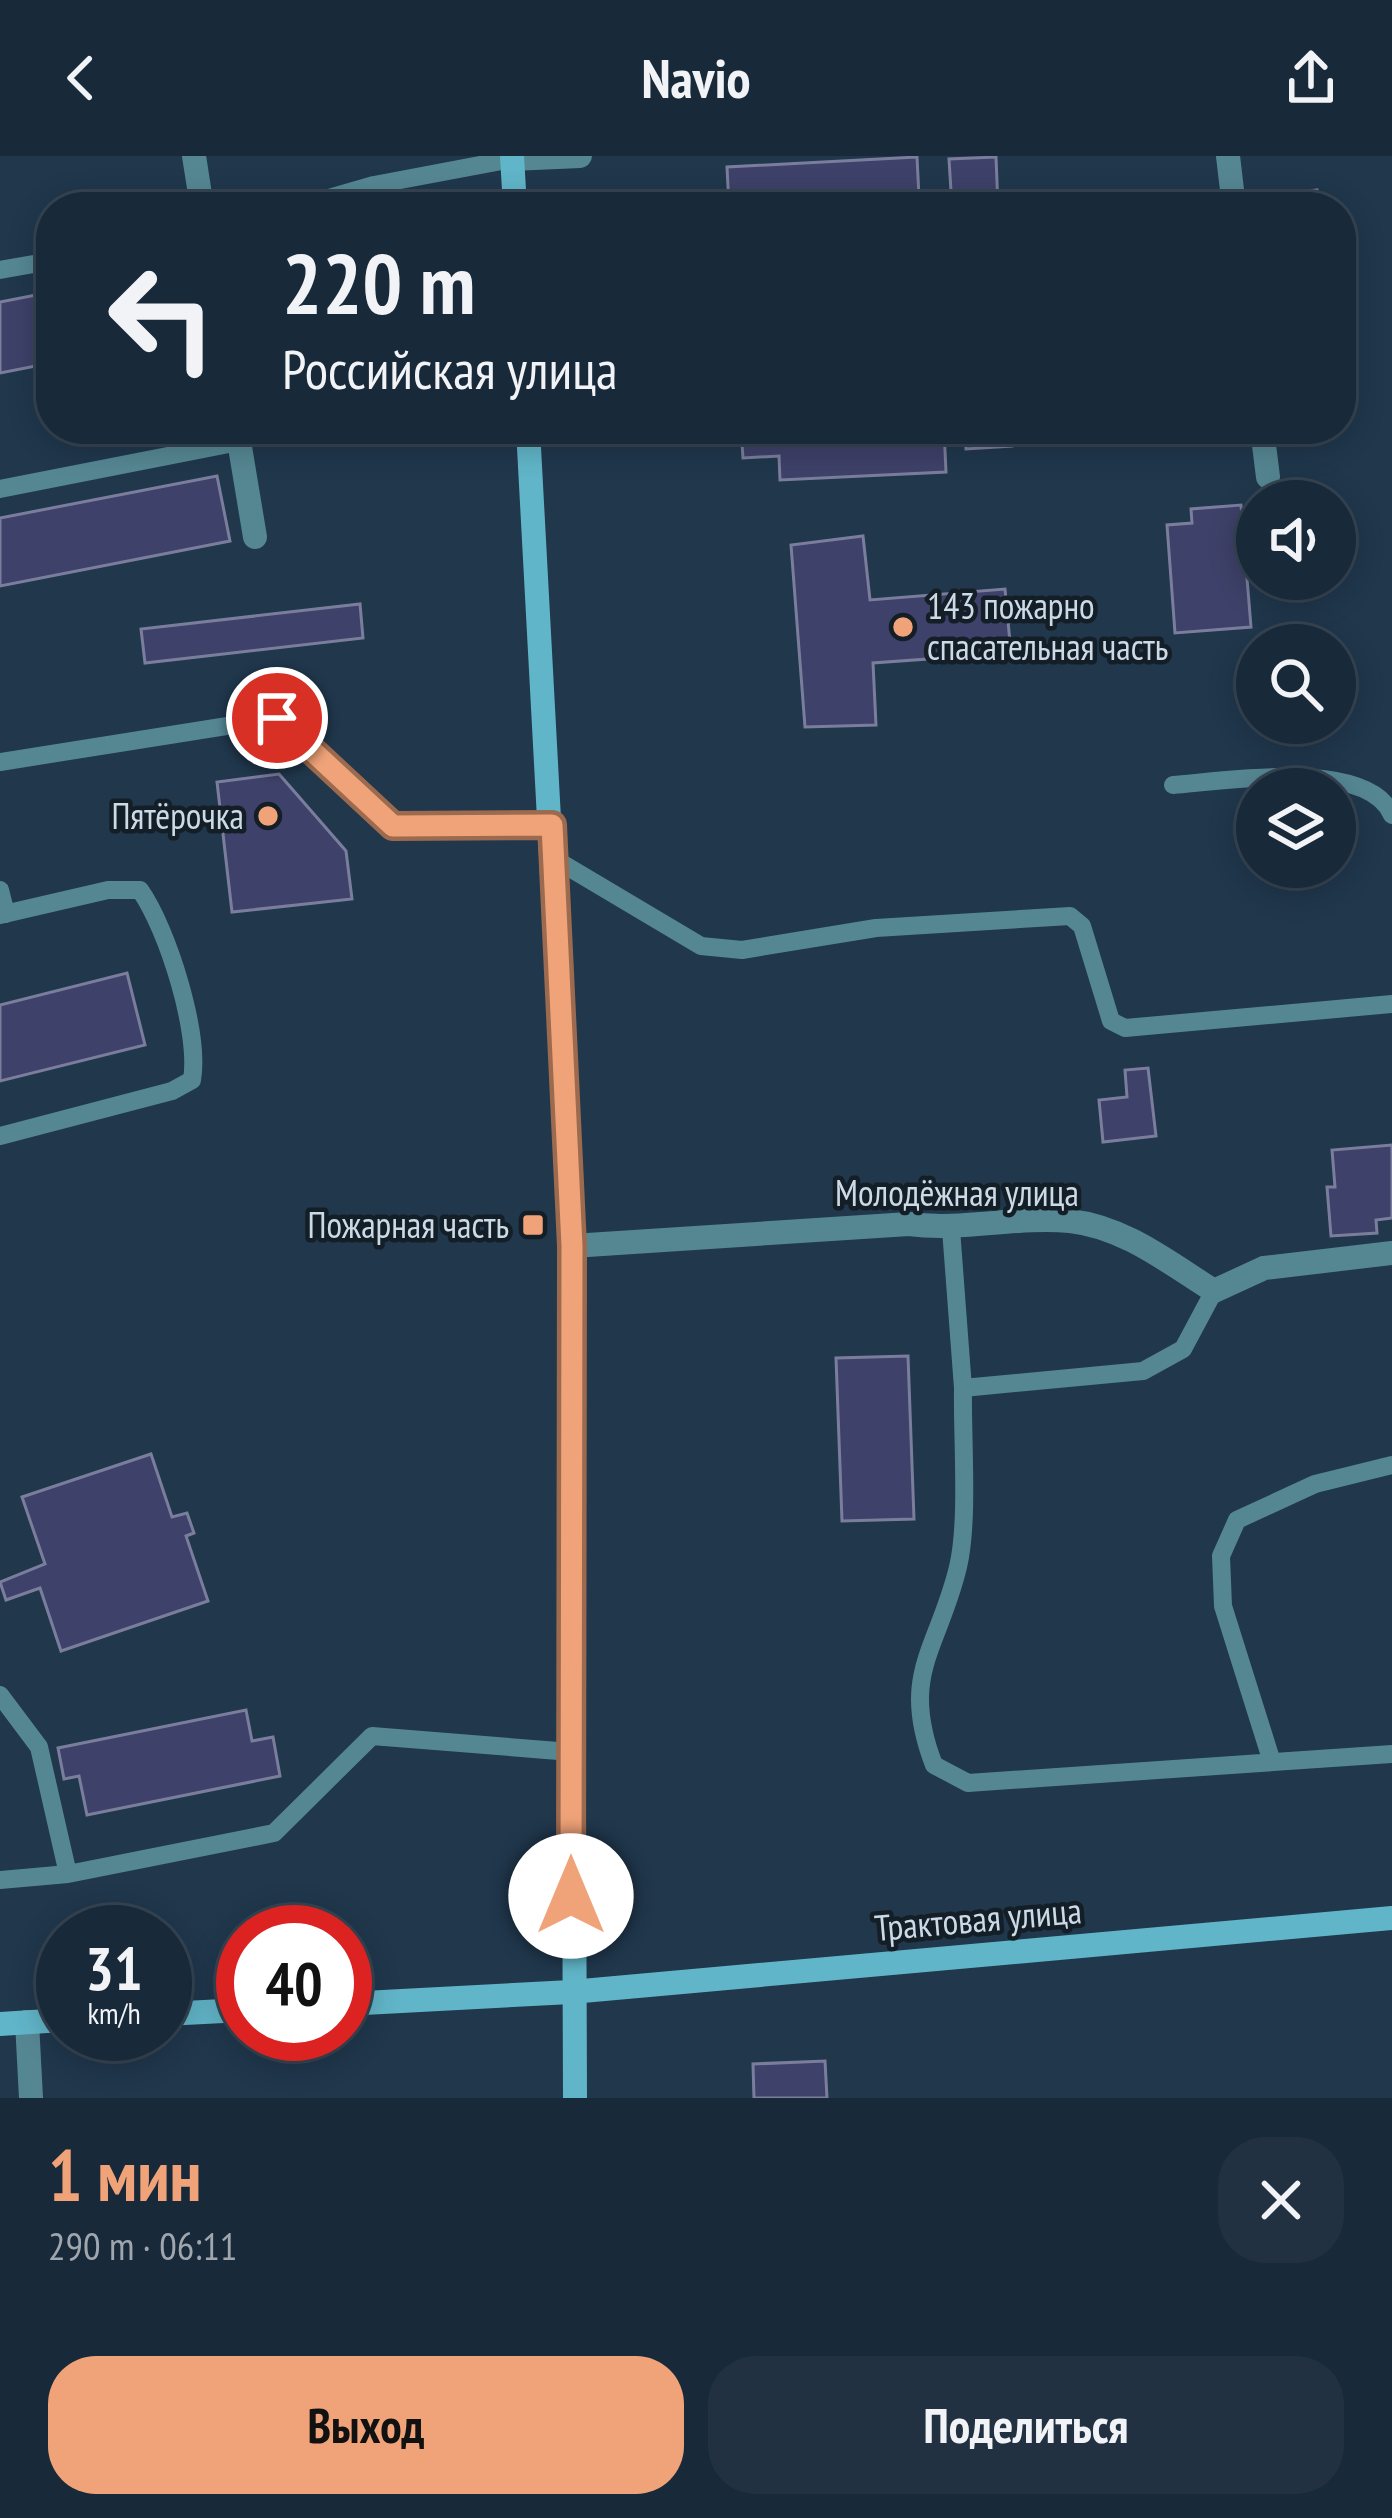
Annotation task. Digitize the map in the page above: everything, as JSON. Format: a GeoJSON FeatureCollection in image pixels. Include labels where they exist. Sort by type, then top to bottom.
{"type":"FeatureCollection","features":[{"type":"Feature","properties":{"kind":"street"},"geometry":{"type":"LineString","coordinates":[[194,156],[200,192]]}},
{"type":"Feature","properties":{"kind":"street"},"geometry":{"type":"LineString","coordinates":[[514,192],[512,158],[580,156]]}},
{"type":"Feature","properties":{"kind":"street"},"geometry":{"type":"LineString","coordinates":[[1228,156],[1232,192]]}},
{"type":"Feature","properties":{"kind":"street"},"geometry":{"type":"LineString","coordinates":[[239,444],[255,537]]}},
{"type":"Feature","properties":{"kind":"street"},"geometry":{"type":"LineString","coordinates":[[529,444],[572,1246],[571,1992],[575,2098]]}},
{"type":"Feature","properties":{"kind":"street"},"geometry":{"type":"LineString","coordinates":[[1264,444],[1268,477]]}},
{"type":"Feature","properties":{"kind":"street","name":"Молодёжная улица"},"geometry":{"type":"LineString","coordinates":[[572,1246],[909,1224],[951,1229],[1070,1221],[1129,1237],[1214,1291]]}},
{"type":"Feature","properties":{"kind":"street"},"geometry":{"type":"LineString","coordinates":[[1214,1291],[1264,1268],[1392,1253]]}},
{"type":"Feature","properties":{"kind":"street","name":"Трактовая улица"},"geometry":{"type":"LineString","coordinates":[[372,2003],[571,1992],[1392,1918]]}},
{"type":"Feature","properties":{"kind":"street"},"geometry":{"type":"LineString","coordinates":[[27,2022],[31,2098]]}},
{"type":"Feature","properties":{"kind":"street"},"geometry":{"type":"LineString","coordinates":[[0,2024],[36,2022]]}},
{"type":"Feature","properties":{"kind":"lane"},"geometry":{"type":"LineString","coordinates":[[350,192],[512,158]]}},
{"type":"Feature","properties":{"kind":"lane"},"geometry":{"type":"LineString","coordinates":[[0,270],[36,264]]}},
{"type":"Feature","properties":{"kind":"lane"},"geometry":{"type":"LineString","coordinates":[[0,489],[202,444]]}},
{"type":"Feature","properties":{"kind":"lane"},"geometry":{"type":"LineString","coordinates":[[0,762],[277,718],[393,826],[552,825]]}},
{"type":"Feature","properties":{"kind":"lane"},"geometry":{"type":"LineString","coordinates":[[1173,785],[1341,779],[1388,806],[1392,815]]}},
{"type":"Feature","properties":{"kind":"lane"},"geometry":{"type":"LineString","coordinates":[[554,858],[701,946],[742,950],[876,928],[1070,916],[1082,926],[1111,1021],[1125,1028],[1392,1004]]}},
{"type":"Feature","properties":{"kind":"lane"},"geometry":{"type":"LineString","coordinates":[[0,890],[3,914],[108,890],[140,890],[158,916],[196,1056],[192,1080],[172,1091],[0,1136]]}},
{"type":"Feature","properties":{"kind":"lane"},"geometry":{"type":"LineString","coordinates":[[951,1229],[963,1388],[959,1565],[919,1673],[920,1730],[934,1766],[968,1783],[1392,1754]]}},
{"type":"Feature","properties":{"kind":"lane"},"geometry":{"type":"LineString","coordinates":[[963,1388],[1143,1371],[1183,1349],[1214,1291]]}},
{"type":"Feature","properties":{"kind":"lane"},"geometry":{"type":"LineString","coordinates":[[1271,1762],[1223,1606],[1221,1556],[1238,1520],[1315,1484],[1392,1465]]}},
{"type":"Feature","properties":{"kind":"lane"},"geometry":{"type":"LineString","coordinates":[[0,1695],[39,1747],[68,1874]]}},
{"type":"Feature","properties":{"kind":"lane"},"geometry":{"type":"LineString","coordinates":[[0,1880],[68,1874],[274,1833],[372,1736],[571,1752]]}},
{"type":"Feature","properties":{"kind":"building"},"geometry":{"type":"Polygon","coordinates":[[[917,157],[919,192],[728,192],[727,167],[917,157]]]}},
{"type":"Feature","properties":{"kind":"building"},"geometry":{"type":"Polygon","coordinates":[[[996,157],[997,192],[951,192],[949,159],[996,157]]]}},
{"type":"Feature","properties":{"kind":"building"},"geometry":{"type":"Polygon","coordinates":[[[36,295],[36,366],[0,373],[0,302],[36,295]]]}},
{"type":"Feature","properties":{"kind":"building"},"geometry":{"type":"Polygon","coordinates":[[[742,444],[945,444],[946,472],[780,480],[779,456],[743,458],[742,444]]]}},
{"type":"Feature","properties":{"kind":"building"},"geometry":{"type":"Polygon","coordinates":[[[966,444],[1012,444],[1012,446],[966,449],[966,444]]]}},
{"type":"Feature","properties":{"kind":"building"},"geometry":{"type":"Polygon","coordinates":[[[217,476],[230,541],[0,586],[0,518],[217,476]]]}},
{"type":"Feature","properties":{"kind":"building"},"geometry":{"type":"Polygon","coordinates":[[[1236,505],[1236,600],[1249,600],[1251,624],[1175,633],[1167,525],[1192,523],[1191,509],[1236,505]]]}},
{"type":"Feature","properties":{"kind":"building","name":"143 пожарно спасательная часть"},"geometry":{"type":"Polygon","coordinates":[[[863,536],[870,600],[1005,589],[1011,653],[873,663],[876,725],[805,727],[791,545],[863,536]]]}},
{"type":"Feature","properties":{"kind":"building"},"geometry":{"type":"Polygon","coordinates":[[[360,604],[363,638],[145,663],[141,629],[360,604]]]}},
{"type":"Feature","properties":{"kind":"building","name":"Пятёрочка"},"geometry":{"type":"Polygon","coordinates":[[[279,774],[346,851],[352,899],[232,912],[217,782],[279,774]]]}},
{"type":"Feature","properties":{"kind":"building"},"geometry":{"type":"Polygon","coordinates":[[[127,973],[145,1045],[0,1081],[0,1005],[127,973]]]}},
{"type":"Feature","properties":{"kind":"building"},"geometry":{"type":"Polygon","coordinates":[[[1148,1068],[1156,1136],[1103,1142],[1099,1100],[1127,1097],[1125,1070],[1148,1068]]]}},
{"type":"Feature","properties":{"kind":"building"},"geometry":{"type":"Polygon","coordinates":[[[1392,1145],[1392,1218],[1376,1220],[1377,1233],[1331,1236],[1327,1187],[1335,1187],[1332,1150],[1392,1145]]]}},
{"type":"Feature","properties":{"kind":"building"},"geometry":{"type":"Polygon","coordinates":[[[908,1356],[914,1519],[842,1521],[836,1358],[908,1356]]]}},
{"type":"Feature","properties":{"kind":"building"},"geometry":{"type":"Polygon","coordinates":[[[151,1454],[172,1517],[187,1513],[194,1533],[186,1536],[208,1601],[61,1651],[40,1588],[6,1600],[0,1582],[45,1564],[22,1497],[151,1454]]]}},
{"type":"Feature","properties":{"kind":"building"},"geometry":{"type":"Polygon","coordinates":[[[246,1710],[252,1741],[273,1737],[280,1776],[87,1815],[79,1776],[64,1779],[58,1748],[246,1710]]]}},
{"type":"Feature","properties":{"kind":"building"},"geometry":{"type":"Polygon","coordinates":[[[825,2061],[827,2098],[754,2098],[753,2064],[825,2061]]]}},
{"type":"Feature","properties":{"kind":"place","name":"143 пожарно спасательная часть"},"geometry":{"type":"Point","coordinates":[903,627]}},
{"type":"Feature","properties":{"kind":"place","name":"Пятёрочка"},"geometry":{"type":"Point","coordinates":[268,816]}},
{"type":"Feature","properties":{"kind":"place","name":"Пожарная часть"},"geometry":{"type":"Point","coordinates":[533,1225]}},
{"type":"Feature","properties":{"kind":"route"},"geometry":{"type":"LineString","coordinates":[[277,718],[393,826],[552,825],[572,1246],[571,1896]]}}]}
